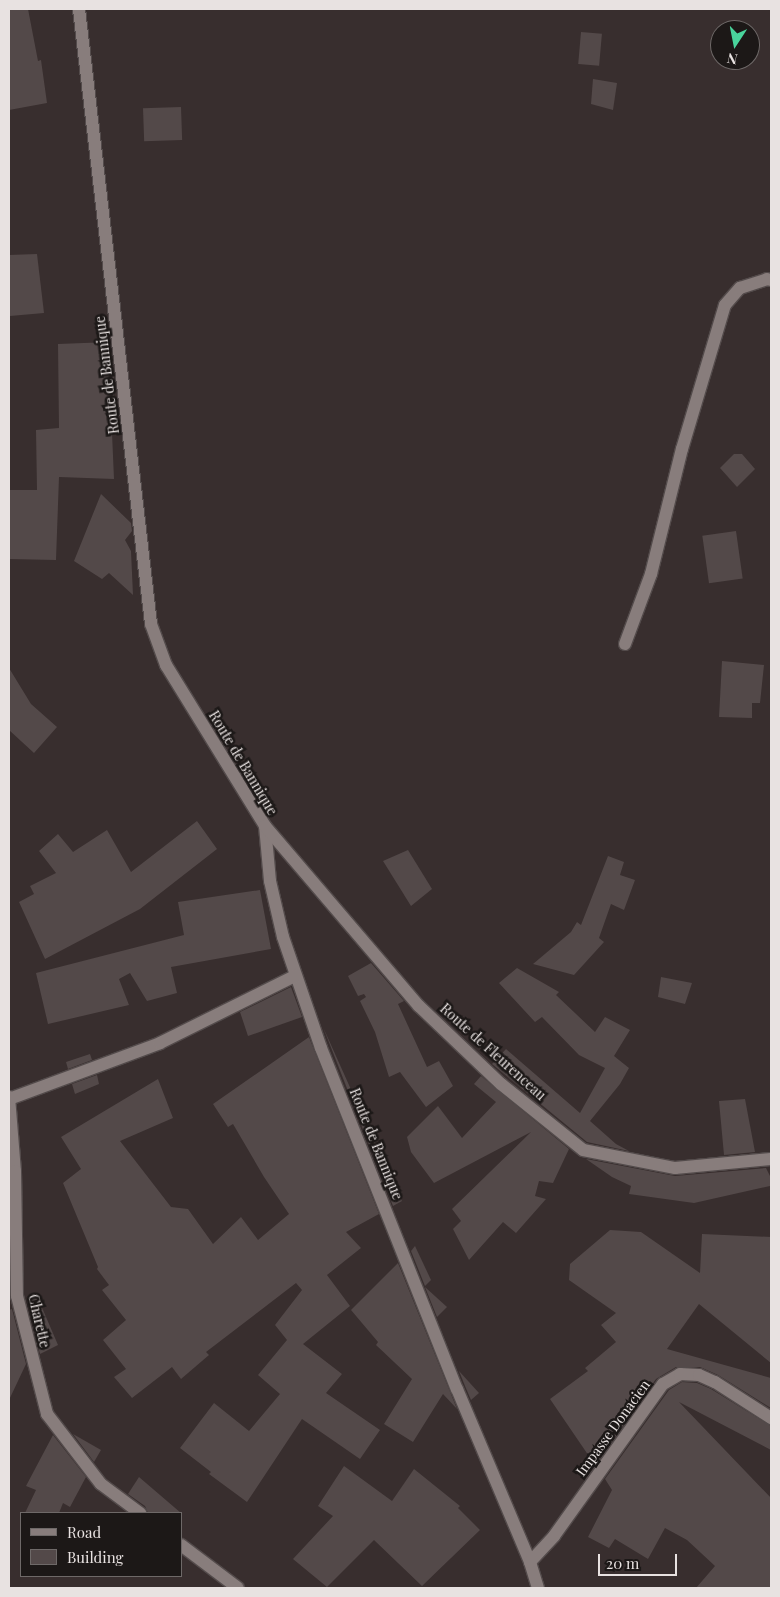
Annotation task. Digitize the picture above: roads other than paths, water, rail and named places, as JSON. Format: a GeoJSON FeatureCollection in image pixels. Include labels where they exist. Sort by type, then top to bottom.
{"type":"FeatureCollection","features":[{"type":"Feature","properties":{"kind":"street","name":"Route de Bannique"},"geometry":{"type":"LineString","coordinates":[[79,9],[151,624],[166,665],[265,826],[270,881],[282,937],[295,976],[321,1048],[457,1389],[530,1562],[538,1588]]}},
{"type":"Feature","properties":{"kind":"street"},"geometry":{"type":"LineString","coordinates":[[625,644],[651,574],[682,449],[725,304],[740,288],[767,279],[771,280]]}},
{"type":"Feature","properties":{"kind":"street","name":"Route de Fleurenceau"},"geometry":{"type":"LineString","coordinates":[[265,826],[419,1006],[501,1084],[583,1150],[676,1168],[771,1159]]}},
{"type":"Feature","properties":{"kind":"street"},"geometry":{"type":"LineString","coordinates":[[9,1098],[160,1043],[295,976]]}},
{"type":"Feature","properties":{"kind":"street","name":"Charette"},"geometry":{"type":"LineString","coordinates":[[9,1098],[15,1170],[17,1296],[47,1414],[101,1484],[139,1512]]}},
{"type":"Feature","properties":{"kind":"street","name":"Impasse Donacien"},"geometry":{"type":"LineString","coordinates":[[530,1562],[554,1536],[663,1384],[680,1374],[699,1375],[715,1382],[771,1418]]}},
{"type":"Feature","properties":{"kind":"street"},"geometry":{"type":"LineString","coordinates":[[182,1546],[238,1588]]}}]}
